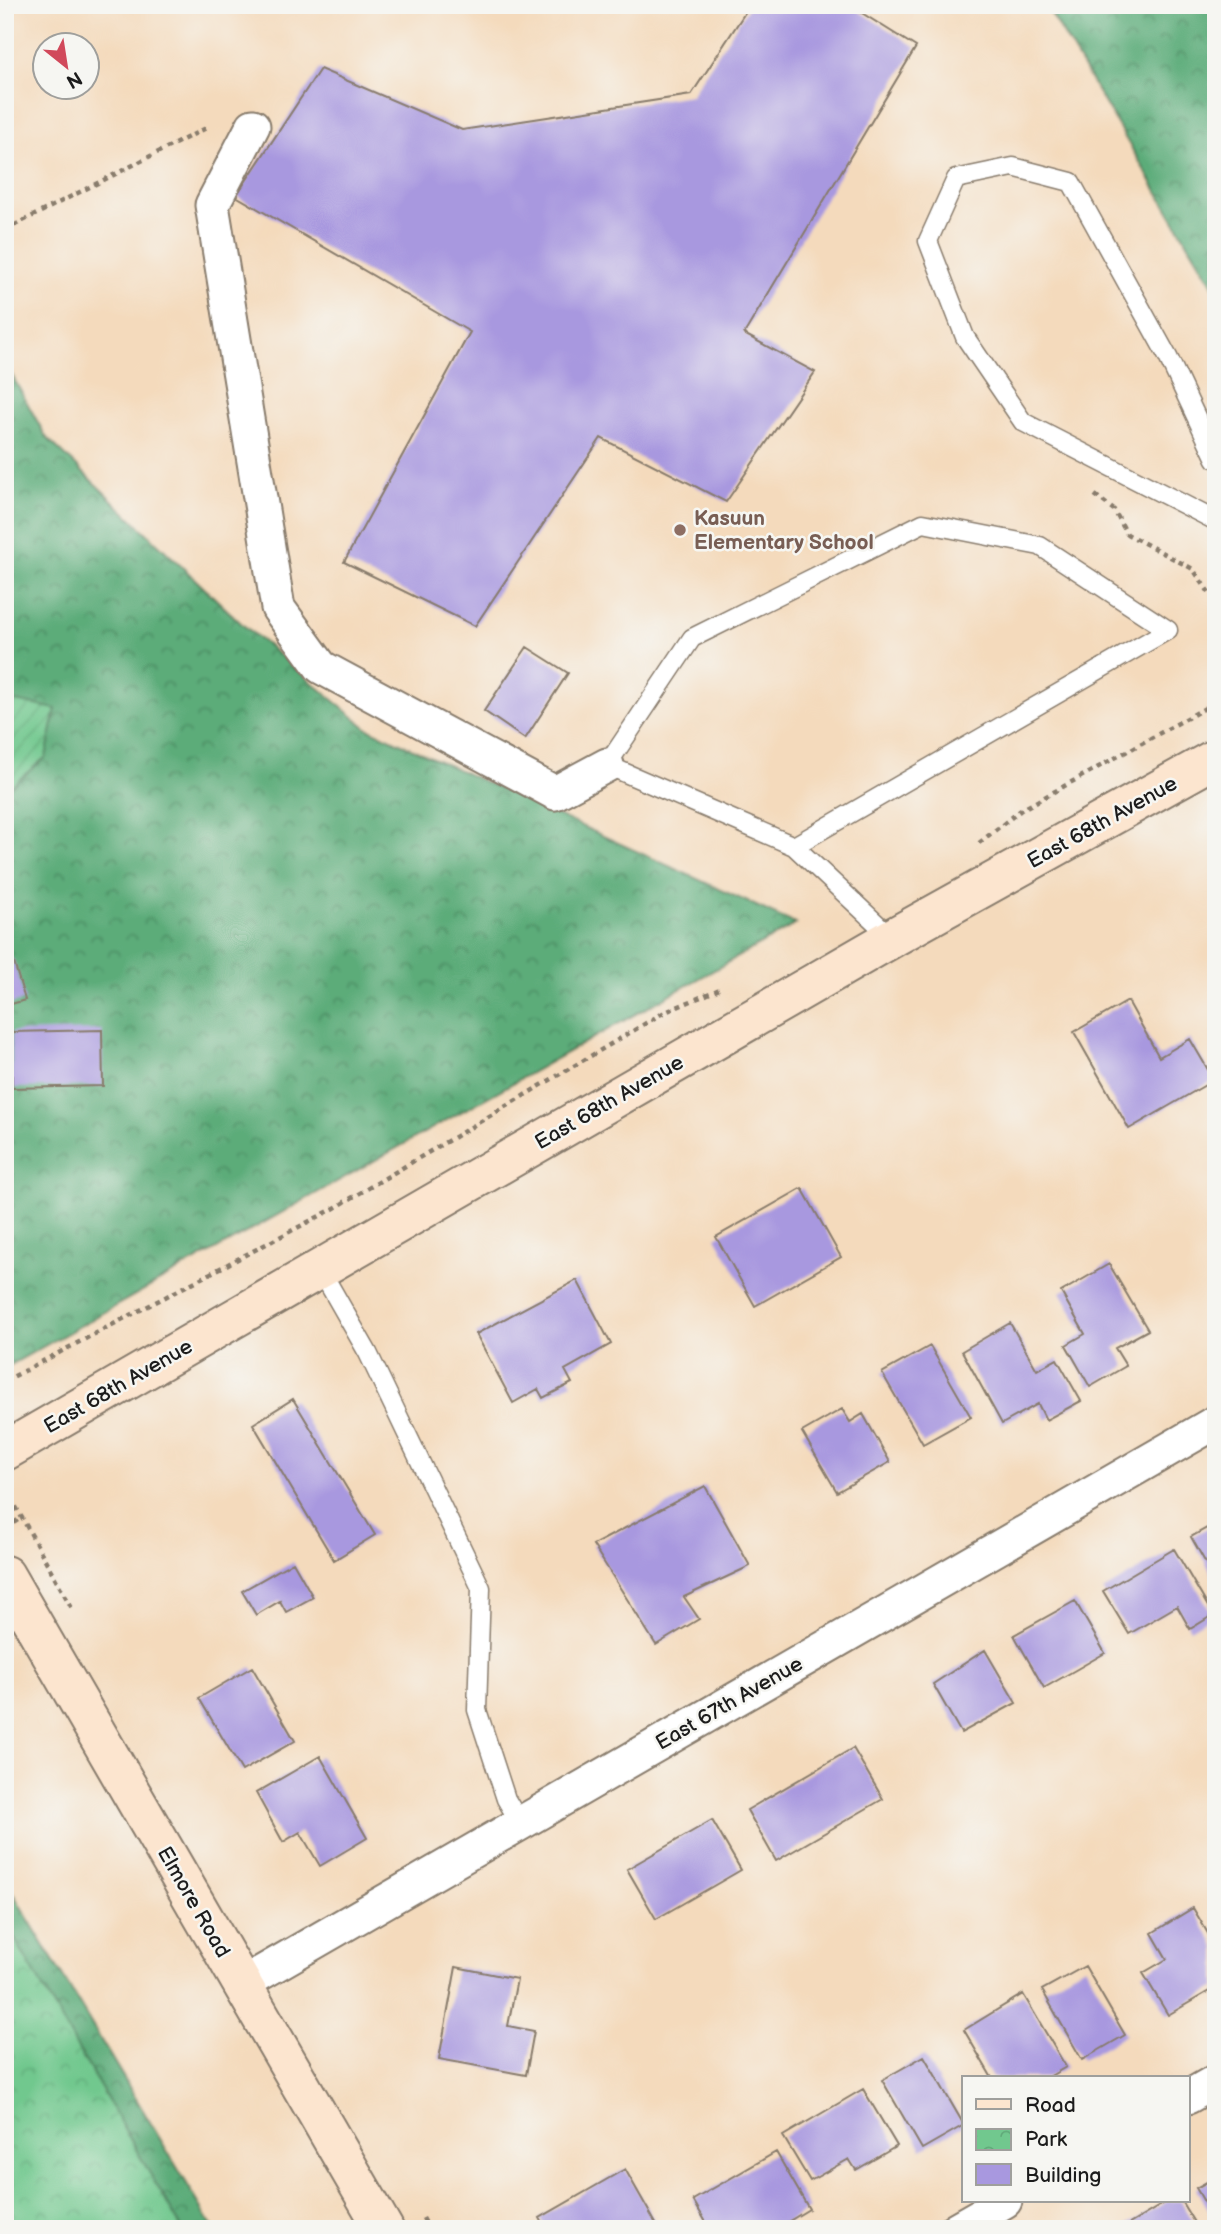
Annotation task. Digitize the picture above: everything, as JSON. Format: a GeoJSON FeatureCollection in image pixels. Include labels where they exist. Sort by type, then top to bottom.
{"type":"FeatureCollection","features":[{"type":"Feature","properties":{"kind":"street"},"geometry":{"type":"LineString","coordinates":[[253,126],[212,205],[278,608],[321,667],[555,793],[607,765]]}},
{"type":"Feature","properties":{"kind":"street","name":"East 68th Avenue"},"geometry":{"type":"LineString","coordinates":[[5,1451],[892,938],[1216,758]]}},
{"type":"Feature","properties":{"kind":"street","name":"East 67th Avenue"},"geometry":{"type":"LineString","coordinates":[[242,1984],[1216,1422]]}},
{"type":"Feature","properties":{"kind":"street","name":"Elmore Road"},"geometry":{"type":"LineString","coordinates":[[5,1575],[384,2229]]}},
{"type":"Feature","properties":{"kind":"street"},"geometry":{"type":"LineString","coordinates":[[1190,2095],[1216,2081]]}},
{"type":"Feature","properties":{"kind":"street"},"geometry":{"type":"LineString","coordinates":[[956,2229],[1003,2202]]}},
{"type":"Feature","properties":{"kind":"lane"},"geometry":{"type":"LineString","coordinates":[[1216,459],[1168,356],[1070,182],[1013,167],[956,179],[928,241],[965,337],[1023,422],[1216,521]]}},
{"type":"Feature","properties":{"kind":"lane"},"geometry":{"type":"LineString","coordinates":[[794,846],[1168,630],[1040,546],[923,523],[692,638],[607,765],[794,846],[892,938]]}},
{"type":"Feature","properties":{"kind":"lane"},"geometry":{"type":"LineString","coordinates":[[320,1269],[369,1353],[481,1588],[477,1710],[499,1779],[520,1823]]}},
{"type":"Feature","properties":{"kind":"path"},"geometry":{"type":"LineString","coordinates":[[5,230],[214,124]]}},
{"type":"Feature","properties":{"kind":"path"},"geometry":{"type":"LineString","coordinates":[[1095,495],[1114,510],[1127,534],[1193,569],[1216,603]]}},
{"type":"Feature","properties":{"kind":"path"},"geometry":{"type":"LineString","coordinates":[[972,848],[1021,810],[1216,702]]}},
{"type":"Feature","properties":{"kind":"path"},"geometry":{"type":"LineString","coordinates":[[5,1381],[333,1209],[663,1013],[734,984]]}},
{"type":"Feature","properties":{"kind":"path"},"geometry":{"type":"LineString","coordinates":[[5,1528],[23,1517]]}},
{"type":"Feature","properties":{"kind":"green space"},"geometry":{"type":"Polygon","coordinates":[[[1046,5],[1216,5],[1216,290],[1046,5]]]}},
{"type":"Feature","properties":{"kind":"green space"},"geometry":{"type":"Polygon","coordinates":[[[5,363],[46,437],[242,624],[367,728],[796,924],[5,1368],[5,363]]]}},
{"type":"Feature","properties":{"kind":"green space"},"geometry":{"type":"Polygon","coordinates":[[[5,699],[56,709],[46,757],[5,791],[5,699]]]}},
{"type":"Feature","properties":{"kind":"green space"},"geometry":{"type":"Polygon","coordinates":[[[5,1880],[214,2229],[5,2229],[5,1880]]]}},
{"type":"Feature","properties":{"kind":"green space"},"geometry":{"type":"Polygon","coordinates":[[[5,1922],[182,2229],[5,2229],[5,1922]]]}},
{"type":"Feature","properties":{"kind":"building"},"geometry":{"type":"Polygon","coordinates":[[[750,5],[849,5],[916,47],[744,334],[815,372],[726,502],[601,438],[475,626],[344,562],[470,332],[236,196],[320,69],[462,130],[691,95],[750,5]]]}},
{"type":"Feature","properties":{"kind":"building"},"geometry":{"type":"Polygon","coordinates":[[[527,647],[568,673],[525,739],[484,711],[527,647]]]}},
{"type":"Feature","properties":{"kind":"building"},"geometry":{"type":"Polygon","coordinates":[[[13,959],[25,1000],[5,1006],[5,961],[13,959]]]}},
{"type":"Feature","properties":{"kind":"building"},"geometry":{"type":"Polygon","coordinates":[[[1128,1001],[1159,1057],[1190,1039],[1214,1080],[1129,1129],[1074,1032],[1128,1001]]]}},
{"type":"Feature","properties":{"kind":"building"},"geometry":{"type":"Polygon","coordinates":[[[102,1030],[103,1086],[12,1088],[12,1032],[102,1030]]]}},
{"type":"Feature","properties":{"kind":"building"},"geometry":{"type":"Polygon","coordinates":[[[802,1188],[841,1257],[755,1306],[716,1237],[802,1188]]]}},
{"type":"Feature","properties":{"kind":"building"},"geometry":{"type":"Polygon","coordinates":[[[1109,1264],[1148,1330],[1115,1348],[1126,1366],[1090,1387],[1066,1345],[1085,1334],[1061,1292],[1109,1264]]]}},
{"type":"Feature","properties":{"kind":"building"},"geometry":{"type":"Polygon","coordinates":[[[577,1280],[611,1344],[565,1370],[572,1383],[543,1398],[538,1389],[513,1403],[476,1334],[577,1280]]]}},
{"type":"Feature","properties":{"kind":"building"},"geometry":{"type":"Polygon","coordinates":[[[1010,1323],[1037,1370],[1057,1359],[1081,1401],[1046,1420],[1038,1404],[1002,1424],[962,1351],[1010,1323]]]}},
{"type":"Feature","properties":{"kind":"building"},"geometry":{"type":"Polygon","coordinates":[[[930,1346],[971,1417],[923,1444],[882,1373],[930,1346]]]}},
{"type":"Feature","properties":{"kind":"building"},"geometry":{"type":"Polygon","coordinates":[[[293,1399],[375,1535],[334,1560],[253,1424],[293,1399]]]}},
{"type":"Feature","properties":{"kind":"building"},"geometry":{"type":"Polygon","coordinates":[[[842,1409],[850,1422],[863,1414],[890,1462],[837,1492],[802,1432],[842,1409]]]}},
{"type":"Feature","properties":{"kind":"building"},"geometry":{"type":"Polygon","coordinates":[[[705,1486],[750,1566],[684,1597],[699,1619],[656,1645],[593,1545],[705,1486]]]}},
{"type":"Feature","properties":{"kind":"building"},"geometry":{"type":"Polygon","coordinates":[[[1216,1523],[1216,1581],[1191,1537],[1216,1523]]]}},
{"type":"Feature","properties":{"kind":"building"},"geometry":{"type":"Polygon","coordinates":[[[1174,1549],[1213,1615],[1190,1629],[1177,1606],[1129,1634],[1103,1591],[1174,1549]]]}},
{"type":"Feature","properties":{"kind":"building"},"geometry":{"type":"Polygon","coordinates":[[[293,1562],[313,1597],[286,1612],[280,1601],[256,1615],[242,1591],[293,1562]]]}},
{"type":"Feature","properties":{"kind":"building"},"geometry":{"type":"Polygon","coordinates":[[[1075,1601],[1105,1653],[1044,1688],[1014,1635],[1075,1601]]]}},
{"type":"Feature","properties":{"kind":"building"},"geometry":{"type":"Polygon","coordinates":[[[985,1650],[1016,1703],[961,1733],[933,1684],[985,1650]]]}},
{"type":"Feature","properties":{"kind":"building"},"geometry":{"type":"Polygon","coordinates":[[[252,1667],[295,1741],[242,1771],[199,1698],[252,1667]]]}},
{"type":"Feature","properties":{"kind":"building"},"geometry":{"type":"Polygon","coordinates":[[[853,1748],[883,1799],[776,1861],[747,1810],[853,1748]]]}},
{"type":"Feature","properties":{"kind":"building"},"geometry":{"type":"Polygon","coordinates":[[[320,1756],[367,1838],[320,1866],[300,1832],[283,1842],[256,1793],[320,1756]]]}},
{"type":"Feature","properties":{"kind":"building"},"geometry":{"type":"Polygon","coordinates":[[[712,1820],[741,1870],[656,1919],[627,1869],[712,1820]]]}},
{"type":"Feature","properties":{"kind":"building"},"geometry":{"type":"Polygon","coordinates":[[[1216,1891],[1216,1907],[1209,1895],[1216,1891]]]}},
{"type":"Feature","properties":{"kind":"building"},"geometry":{"type":"Polygon","coordinates":[[[1193,1908],[1216,1947],[1216,1987],[1168,2015],[1143,1973],[1167,1959],[1152,1933],[1193,1908]]]}},
{"type":"Feature","properties":{"kind":"building"},"geometry":{"type":"Polygon","coordinates":[[[1085,1966],[1125,2035],[1082,2060],[1042,1990],[1085,1966]]]}},
{"type":"Feature","properties":{"kind":"building"},"geometry":{"type":"Polygon","coordinates":[[[456,1967],[517,1979],[508,2026],[534,2031],[526,2075],[439,2059],[456,1967]]]}},
{"type":"Feature","properties":{"kind":"building"},"geometry":{"type":"Polygon","coordinates":[[[1023,1994],[1066,2067],[1050,2076],[991,2076],[964,2030],[1023,1994]]]}},
{"type":"Feature","properties":{"kind":"building"},"geometry":{"type":"Polygon","coordinates":[[[924,2056],[962,2122],[962,2126],[922,2149],[882,2080],[924,2056]]]}},
{"type":"Feature","properties":{"kind":"building"},"geometry":{"type":"Polygon","coordinates":[[[863,2089],[897,2146],[856,2170],[849,2159],[810,2181],[783,2136],[863,2089]]]}},
{"type":"Feature","properties":{"kind":"building"},"geometry":{"type":"Polygon","coordinates":[[[776,2152],[809,2209],[776,2229],[759,2229],[757,2225],[750,2229],[710,2229],[693,2200],[776,2152]]]}},
{"type":"Feature","properties":{"kind":"building"},"geometry":{"type":"Polygon","coordinates":[[[625,2169],[659,2229],[546,2229],[540,2218],[625,2169]]]}},
{"type":"Feature","properties":{"kind":"building"},"geometry":{"type":"Polygon","coordinates":[[[1216,2177],[1216,2222],[1196,2188],[1216,2177]]]}},
{"type":"Feature","properties":{"kind":"building"},"geometry":{"type":"Polygon","coordinates":[[[1166,2202],[1182,2202],[1198,2229],[1121,2229],[1166,2202]]]}},
{"type":"Feature","properties":{"kind":"place","name":"Kasuun Elementary School"},"geometry":{"type":"Point","coordinates":[680,530]}}]}
